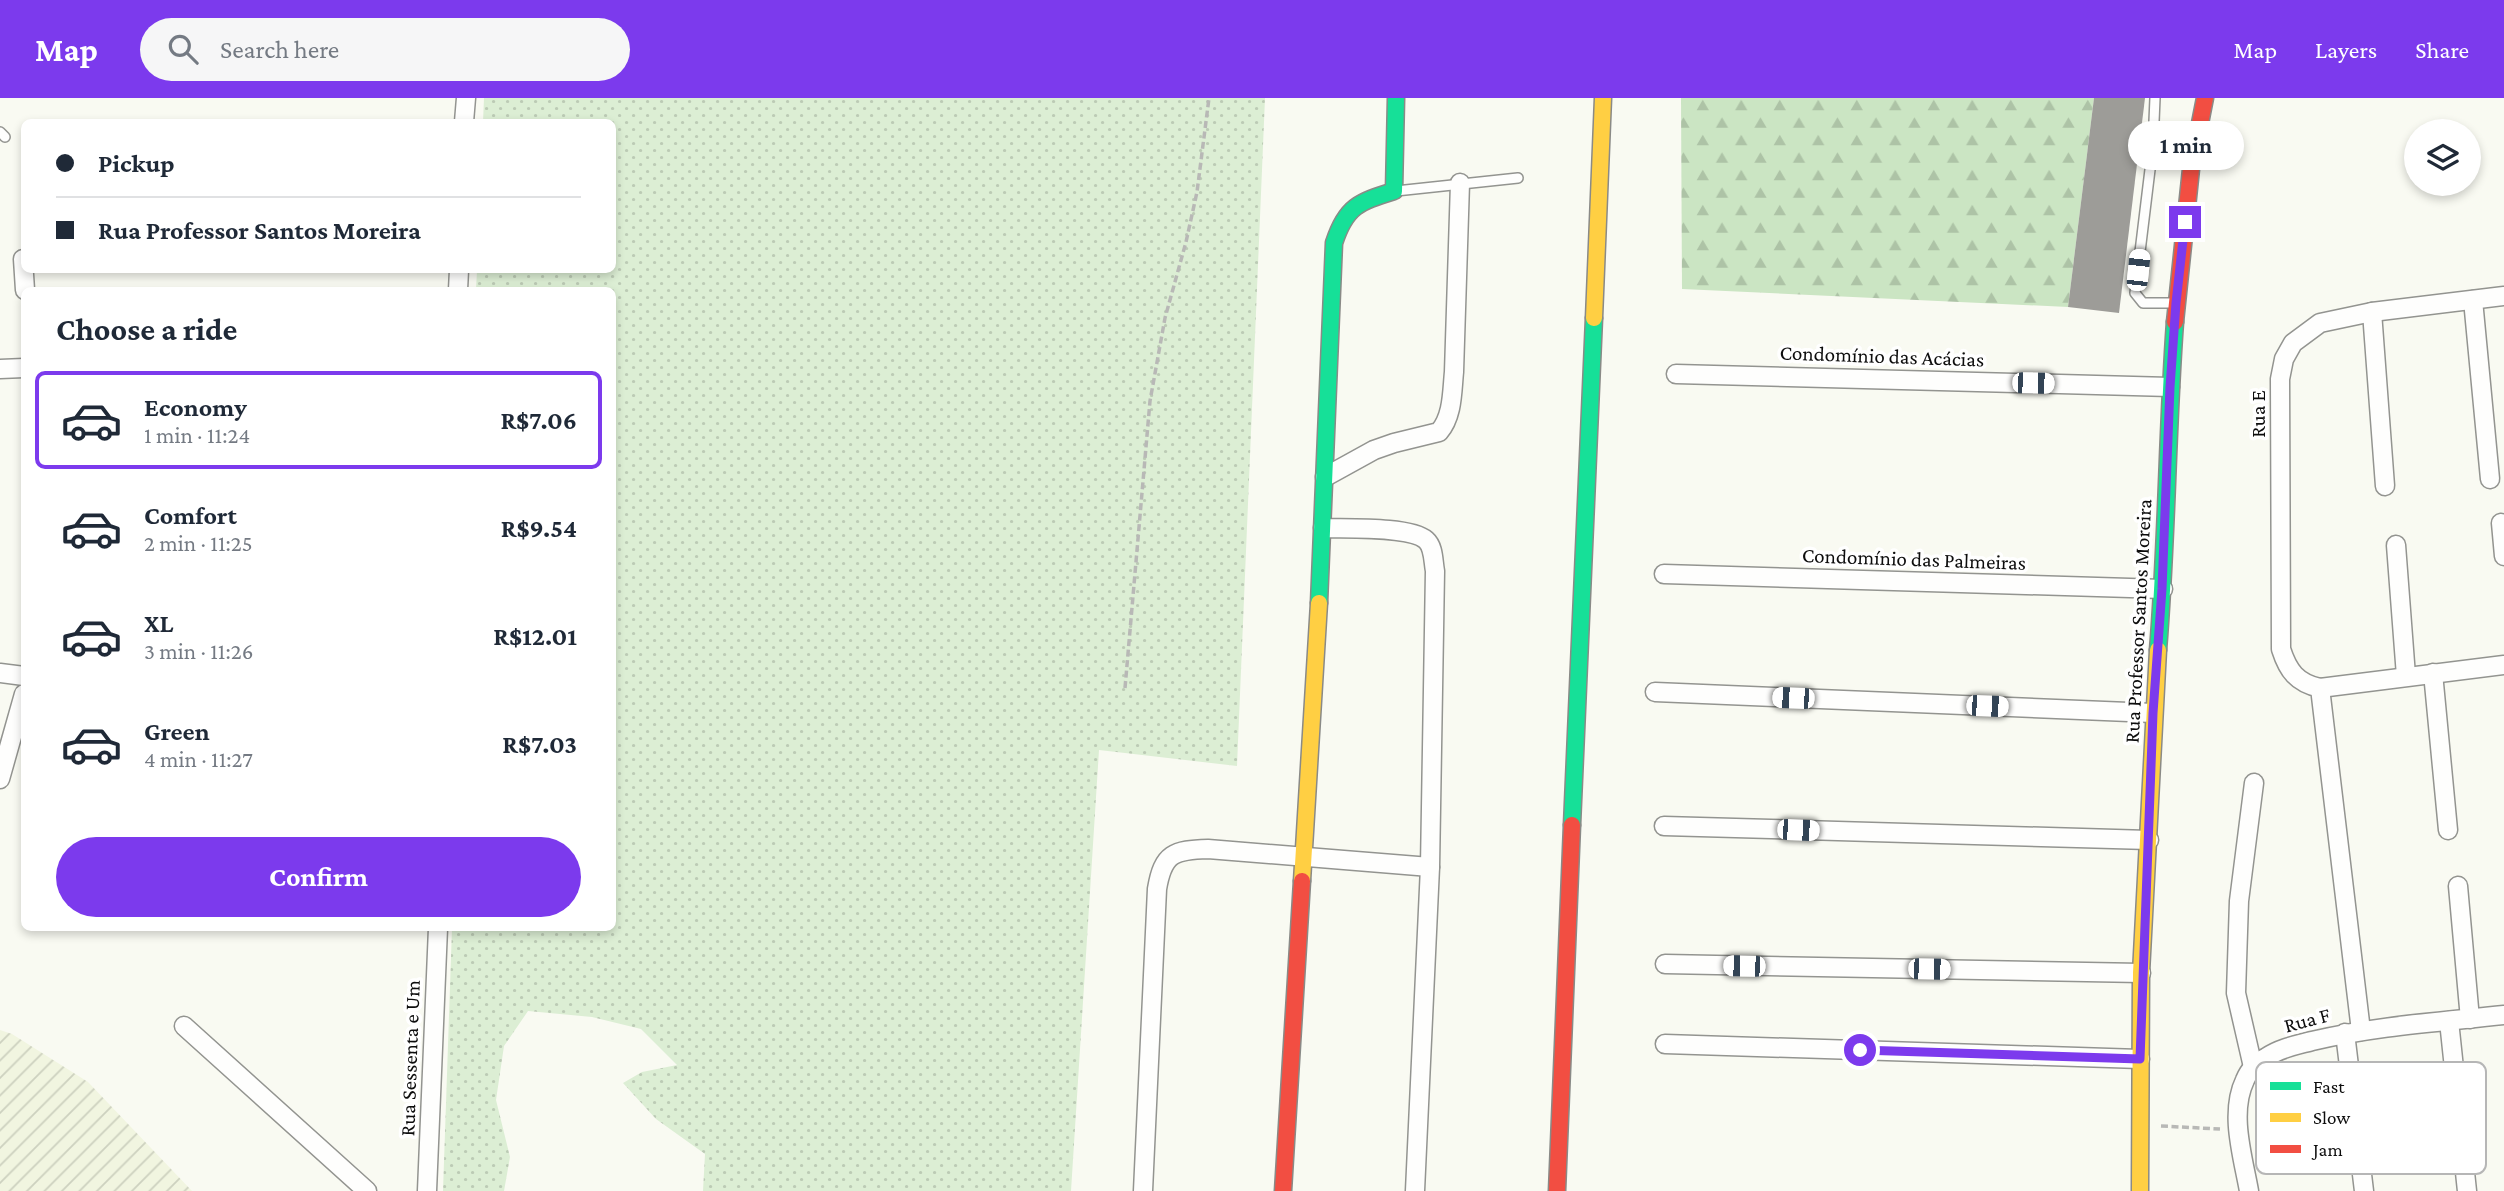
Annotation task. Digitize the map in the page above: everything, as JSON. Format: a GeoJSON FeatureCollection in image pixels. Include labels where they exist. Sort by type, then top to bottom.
{"type":"FeatureCollection","features":[{"type":"Feature","properties":{"kind":"street"},"geometry":{"type":"LineString","coordinates":[[464,119],[466,98]]}},
{"type":"Feature","properties":{"kind":"street"},"geometry":{"type":"LineString","coordinates":[[1283,1191],[1323,528],[1334,243],[1340,223],[1348,210],[1394,191],[1396,98]]}},
{"type":"Feature","properties":{"kind":"street"},"geometry":{"type":"LineString","coordinates":[[1557,1191],[1603,98]]}},
{"type":"Feature","properties":{"kind":"street","name":"Rua Professor Santos Moreira"},"geometry":{"type":"LineString","coordinates":[[2140,1191],[2141,973],[2170,387],[2176,303],[2195,148],[2205,98]]}},
{"type":"Feature","properties":{"kind":"street"},"geometry":{"type":"LineString","coordinates":[[1325,477],[1374,450],[1439,432],[1446,422],[1451,401],[1454,361],[1460,183]]}},
{"type":"Feature","properties":{"kind":"street","name":"Rua E"},"geometry":{"type":"LineString","coordinates":[[2320,688],[2304,685],[2285,662],[2281,649],[2280,379],[2284,359],[2293,343],[2320,323],[2372,312],[2504,296]]}},
{"type":"Feature","properties":{"kind":"street"},"geometry":{"type":"LineString","coordinates":[[2473,300],[2490,479]]}},
{"type":"Feature","properties":{"kind":"street"},"geometry":{"type":"LineString","coordinates":[[2372,312],[2385,486]]}},
{"type":"Feature","properties":{"kind":"street"},"geometry":{"type":"LineString","coordinates":[[0,369],[21,368]]}},
{"type":"Feature","properties":{"kind":"street","name":"Condomínio das Acácias"},"geometry":{"type":"LineString","coordinates":[[1676,374],[2170,387]]}},
{"type":"Feature","properties":{"kind":"street"},"geometry":{"type":"LineString","coordinates":[[2501,523],[2504,556]]}},
{"type":"Feature","properties":{"kind":"street"},"geometry":{"type":"LineString","coordinates":[[1323,528],[1396,531],[1426,539],[1432,548],[1435,571],[1430,867],[1415,1191]]}},
{"type":"Feature","properties":{"kind":"street"},"geometry":{"type":"LineString","coordinates":[[2396,545],[2406,676]]}},
{"type":"Feature","properties":{"kind":"street","name":"Condomínio das Palmeiras"},"geometry":{"type":"LineString","coordinates":[[1664,574],[2162,589]]}},
{"type":"Feature","properties":{"kind":"street"},"geometry":{"type":"LineString","coordinates":[[2355,1062],[2320,688],[2504,665]]}},
{"type":"Feature","properties":{"kind":"street"},"geometry":{"type":"LineString","coordinates":[[0,673],[21,676]]}},
{"type":"Feature","properties":{"kind":"street"},"geometry":{"type":"LineString","coordinates":[[2433,673],[2448,830]]}},
{"type":"Feature","properties":{"kind":"street"},"geometry":{"type":"LineString","coordinates":[[1655,692],[2153,713]]}},
{"type":"Feature","properties":{"kind":"street"},"geometry":{"type":"LineString","coordinates":[[0,779],[21,705]]}},
{"type":"Feature","properties":{"kind":"street"},"geometry":{"type":"LineString","coordinates":[[2249,1191],[2239,1130],[2240,1094],[2253,1067],[2236,993],[2239,901],[2254,783]]}},
{"type":"Feature","properties":{"kind":"street"},"geometry":{"type":"LineString","coordinates":[[1664,826],[2149,840]]}},
{"type":"Feature","properties":{"kind":"street"},"geometry":{"type":"LineString","coordinates":[[1143,1191],[1157,889],[1165,861],[1174,853],[1186,850],[1304,856],[1430,867]]}},
{"type":"Feature","properties":{"kind":"street"},"geometry":{"type":"LineString","coordinates":[[2458,886],[2470,1019]]}},
{"type":"Feature","properties":{"kind":"street","name":"Rua Sessenta e Um"},"geometry":{"type":"LineString","coordinates":[[427,1191],[438,931]]}},
{"type":"Feature","properties":{"kind":"street"},"geometry":{"type":"LineString","coordinates":[[1665,964],[2141,973]]}},
{"type":"Feature","properties":{"kind":"street","name":"Rua F"},"geometry":{"type":"LineString","coordinates":[[2259,1062],[2268,1055],[2353,1032],[2504,1015]]}},
{"type":"Feature","properties":{"kind":"street"},"geometry":{"type":"LineString","coordinates":[[2449,1021],[2454,1062]]}},
{"type":"Feature","properties":{"kind":"street"},"geometry":{"type":"LineString","coordinates":[[184,1026],[367,1191]]}},
{"type":"Feature","properties":{"kind":"street"},"geometry":{"type":"LineString","coordinates":[[1665,1044],[2140,1059]]}},
{"type":"Feature","properties":{"kind":"lane"},"geometry":{"type":"LineString","coordinates":[[2155,98],[2153,145],[2136,293],[2143,303],[2176,303]]}},
{"type":"Feature","properties":{"kind":"lane"},"geometry":{"type":"LineString","coordinates":[[2153,145],[2195,148]]}},
{"type":"Feature","properties":{"kind":"lane"},"geometry":{"type":"LineString","coordinates":[[1394,191],[1518,178]]}},
{"type":"Feature","properties":{"kind":"path"},"geometry":{"type":"LineString","coordinates":[[1125,688],[1154,375],[1196,192],[1209,98]]}},
{"type":"Feature","properties":{"kind":"path"},"geometry":{"type":"LineString","coordinates":[[2140,1125],[2239,1130]]}},
{"type":"Feature","properties":{"kind":"green space"},"geometry":{"type":"Polygon","coordinates":[[[484,98],[1265,98],[1237,766],[1099,750],[1071,1191],[703,1191],[705,1154],[656,1119],[623,1083],[642,1072],[677,1065],[641,1029],[592,1017],[528,1011],[504,1046],[496,1100],[510,1157],[504,1191],[443,1191],[452,931],[616,931],[616,287],[476,287],[477,273],[616,273],[616,119],[483,119],[484,98]]]}},
{"type":"Feature","properties":{"kind":"green space"},"geometry":{"type":"Polygon","coordinates":[[[1681,98],[2094,98],[2068,307],[1682,289],[1681,98]]]}},
{"type":"Feature","properties":{"kind":"green space"},"geometry":{"type":"Polygon","coordinates":[[[0,1030],[12,1034],[88,1082],[192,1191],[0,1191],[0,1030]]]}},
{"type":"Feature","properties":{"kind":"building"},"geometry":{"type":"Polygon","coordinates":[[[2094,98],[2145,98],[2119,313],[2068,307],[2094,98]]]}},
{"type":"Feature","properties":{"kind":"traffic: fast"},"geometry":{"type":"LineString","coordinates":[[1319,603],[1334,243],[1344,221],[1355,207],[1394,191],[1396,98]]}},
{"type":"Feature","properties":{"kind":"traffic: fast"},"geometry":{"type":"LineString","coordinates":[[1572,825],[1594,318]]}},
{"type":"Feature","properties":{"kind":"traffic: fast"},"geometry":{"type":"LineString","coordinates":[[2158,650],[2175,322]]}},
{"type":"Feature","properties":{"kind":"traffic: slow"},"geometry":{"type":"LineString","coordinates":[[1594,318],[1603,98]]}},
{"type":"Feature","properties":{"kind":"traffic: slow"},"geometry":{"type":"LineString","coordinates":[[1302,881],[1319,603]]}},
{"type":"Feature","properties":{"kind":"traffic: slow"},"geometry":{"type":"LineString","coordinates":[[2140,1191],[2141,973],[2158,650]]}},
{"type":"Feature","properties":{"kind":"traffic: jam"},"geometry":{"type":"LineString","coordinates":[[2175,322],[2191,169],[2205,98]]}},
{"type":"Feature","properties":{"kind":"traffic: jam"},"geometry":{"type":"LineString","coordinates":[[1557,1191],[1572,825]]}},
{"type":"Feature","properties":{"kind":"traffic: jam"},"geometry":{"type":"LineString","coordinates":[[1283,1191],[1302,881]]}},
{"type":"Feature","properties":{"kind":"route"},"geometry":{"type":"LineString","coordinates":[[1860,1050],[2140,1059],[2141,973],[2170,387],[2185,222]]}}]}
